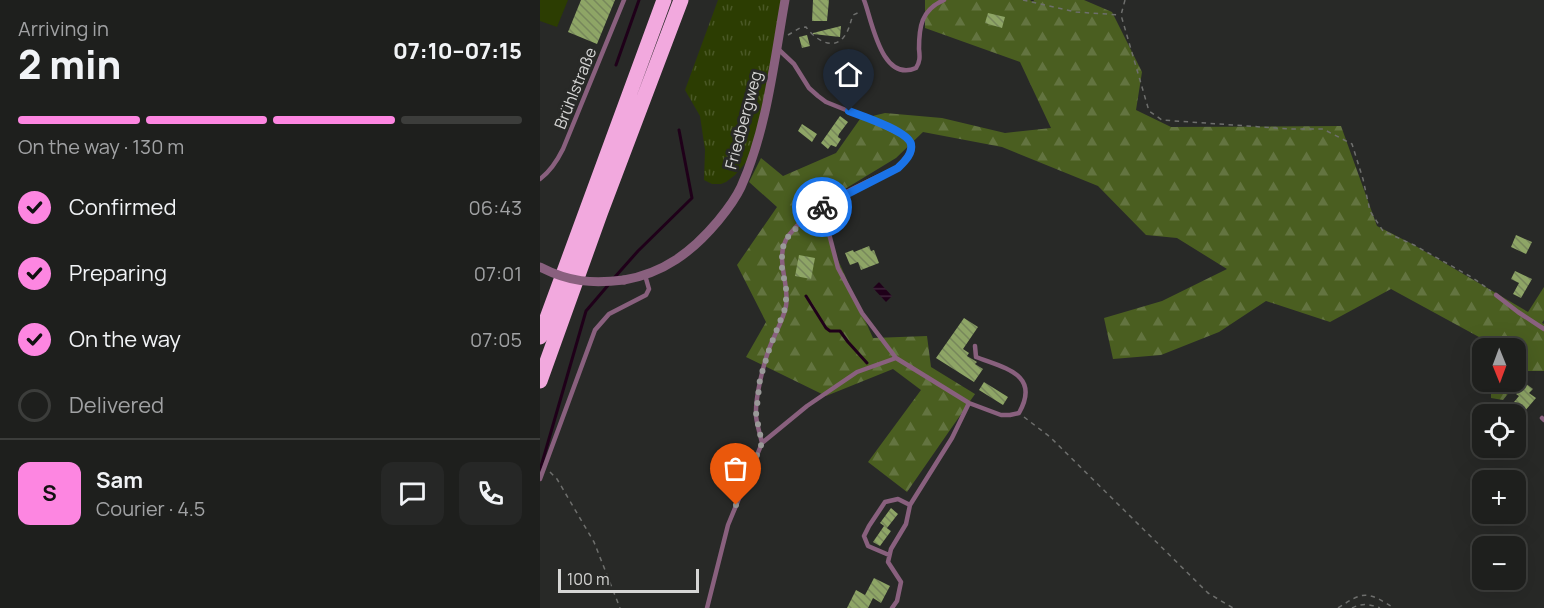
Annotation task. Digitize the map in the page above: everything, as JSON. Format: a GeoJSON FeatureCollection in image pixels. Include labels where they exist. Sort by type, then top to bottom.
{"type":"FeatureCollection","features":[{"type":"Feature","properties":{"kind":"highway"},"geometry":{"type":"LineString","coordinates":[[540,337],[664,0]]}},
{"type":"Feature","properties":{"kind":"highway"},"geometry":{"type":"LineString","coordinates":[[540,381],[681,0]]}},
{"type":"Feature","properties":{"kind":"street","name":"Friedbergweg"},"geometry":{"type":"LineString","coordinates":[[540,267],[555,274],[586,282],[624,280],[645,275],[677,259],[699,244],[730,206],[741,187],[753,153],[764,115],[784,0]]}},
{"type":"Feature","properties":{"kind":"lane","name":"Brühlstraße"},"geometry":{"type":"LineString","coordinates":[[540,179],[556,163],[624,0]]}},
{"type":"Feature","properties":{"kind":"lane"},"geometry":{"type":"LineString","coordinates":[[864,0],[882,53],[895,66],[908,71],[916,68],[920,62],[920,30],[926,13],[934,5],[944,0]]}},
{"type":"Feature","properties":{"kind":"lane"},"geometry":{"type":"LineString","coordinates":[[762,443],[756,415],[760,379],[786,306],[782,249],[789,235],[822,207],[898,168],[910,154],[911,147],[908,138],[896,131],[826,102],[818,96],[809,88],[794,63],[777,45]]}},
{"type":"Feature","properties":{"kind":"lane"},"geometry":{"type":"LineString","coordinates":[[822,207],[838,268],[862,314],[896,358],[969,403],[1001,415],[1019,413],[1026,393],[1023,380],[1013,371],[976,357],[975,346]]}},
{"type":"Feature","properties":{"kind":"lane"},"geometry":{"type":"LineString","coordinates":[[540,479],[595,330],[609,314],[646,296],[649,290],[645,275]]}},
{"type":"Feature","properties":{"kind":"lane"},"geometry":{"type":"LineString","coordinates":[[1496,295],[1544,329]]}},
{"type":"Feature","properties":{"kind":"lane"},"geometry":{"type":"LineString","coordinates":[[707,608],[728,525],[762,443],[807,406],[857,372],[896,358]]}},
{"type":"Feature","properties":{"kind":"lane"},"geometry":{"type":"LineString","coordinates":[[892,608],[897,601],[901,582],[888,562],[891,549],[906,524],[910,505],[952,438],[969,403]]}},
{"type":"Feature","properties":{"kind":"lane"},"geometry":{"type":"LineString","coordinates":[[889,555],[868,546],[864,536],[885,502],[898,499],[910,505]]}},
{"type":"Feature","properties":{"kind":"path"},"geometry":{"type":"LineString","coordinates":[[1023,0],[1076,12],[1121,15]]}},
{"type":"Feature","properties":{"kind":"path"},"geometry":{"type":"LineString","coordinates":[[1125,0],[1121,15],[1149,111],[1162,120],[1290,129],[1323,129],[1352,144],[1370,211],[1383,231],[1414,244],[1473,278],[1496,295]]}},
{"type":"Feature","properties":{"kind":"path"},"geometry":{"type":"LineString","coordinates":[[777,45],[800,28],[806,27],[821,42],[832,43],[842,40],[853,15],[867,11]]}},
{"type":"Feature","properties":{"kind":"path"},"geometry":{"type":"LineString","coordinates":[[1019,413],[1050,437],[1211,595],[1233,608]]}},
{"type":"Feature","properties":{"kind":"path"},"geometry":{"type":"LineString","coordinates":[[545,468],[557,479],[594,542],[620,608]]}},
{"type":"Feature","properties":{"kind":"path"},"geometry":{"type":"LineString","coordinates":[[1338,608],[1356,596],[1365,594],[1394,608]]}},
{"type":"Feature","properties":{"kind":"path"},"geometry":{"type":"LineString","coordinates":[[1352,608],[1361,604],[1380,608]]}},
{"type":"Feature","properties":{"kind":"green space"},"geometry":{"type":"Polygon","coordinates":[[[540,0],[568,0],[557,27],[540,21],[540,0]]]}},
{"type":"Feature","properties":{"kind":"green space"},"geometry":{"type":"Polygon","coordinates":[[[718,0],[785,0],[754,153],[726,182],[712,184],[704,180],[705,150],[700,116],[685,90],[718,0]]]}},
{"type":"Feature","properties":{"kind":"green space"},"geometry":{"type":"Polygon","coordinates":[[[925,0],[1030,0],[1033,2],[1034,0],[1084,0],[1112,12],[1142,72],[1136,110],[1171,127],[1341,126],[1377,226],[1414,245],[1528,312],[1544,287],[1544,320],[1542,323],[1544,324],[1544,371],[1526,371],[1526,338],[1481,338],[1391,289],[1330,322],[1266,301],[1219,332],[1161,355],[1113,359],[1104,318],[1162,301],[1227,269],[1177,238],[1146,235],[1098,186],[1002,147],[923,132],[896,158],[817,206],[829,240],[873,338],[927,336],[931,367],[975,394],[907,492],[868,462],[921,390],[893,369],[826,396],[746,357],[766,322],[737,265],[777,207],[749,182],[761,158],[783,176],[836,153],[860,119],[885,113],[942,118],[1005,133],[1051,128],[1020,62],[925,28],[925,0]]]}},
{"type":"Feature","properties":{"kind":"green space"},"geometry":{"type":"Polygon","coordinates":[[[1491,392],[1509,392],[1503,400],[1491,398],[1491,392]]]}},
{"type":"Feature","properties":{"kind":"shaded area"},"geometry":{"type":"Polygon","coordinates":[[[879,282],[892,296],[886,302],[873,288],[879,282]]]}},
{"type":"Feature","properties":{"kind":"building"},"geometry":{"type":"Polygon","coordinates":[[[581,0],[615,0],[597,44],[568,32],[581,0]]]}},
{"type":"Feature","properties":{"kind":"building"},"geometry":{"type":"Polygon","coordinates":[[[813,0],[829,0],[827,21],[812,21],[813,0]]]}},
{"type":"Feature","properties":{"kind":"building"},"geometry":{"type":"Polygon","coordinates":[[[988,13],[1005,17],[1002,28],[985,23],[988,13]]]}},
{"type":"Feature","properties":{"kind":"building"},"geometry":{"type":"Polygon","coordinates":[[[841,26],[840,37],[813,34],[813,33],[841,26]]]}},
{"type":"Feature","properties":{"kind":"building"},"geometry":{"type":"Polygon","coordinates":[[[807,35],[810,46],[802,48],[799,37],[807,35]]]}},
{"type":"Feature","properties":{"kind":"building"},"geometry":{"type":"Polygon","coordinates":[[[840,116],[848,122],[839,134],[838,137],[841,139],[836,147],[831,145],[828,149],[821,143],[840,116]]]}},
{"type":"Feature","properties":{"kind":"building"},"geometry":{"type":"Polygon","coordinates":[[[802,124],[817,134],[812,142],[798,131],[802,124]]]}},
{"type":"Feature","properties":{"kind":"building"},"geometry":{"type":"Polygon","coordinates":[[[1516,235],[1532,242],[1526,254],[1511,247],[1516,235]]]}},
{"type":"Feature","properties":{"kind":"building"},"geometry":{"type":"Polygon","coordinates":[[[869,246],[871,251],[874,250],[879,263],[861,270],[858,262],[850,265],[845,253],[869,246]]]}},
{"type":"Feature","properties":{"kind":"building"},"geometry":{"type":"Polygon","coordinates":[[[799,255],[815,258],[811,279],[795,276],[799,255]]]}},
{"type":"Feature","properties":{"kind":"building"},"geometry":{"type":"Polygon","coordinates":[[[1515,271],[1532,279],[1521,298],[1513,294],[1519,283],[1511,279],[1515,271]]]}},
{"type":"Feature","properties":{"kind":"building"},"geometry":{"type":"Polygon","coordinates":[[[964,318],[978,327],[963,349],[969,353],[967,356],[977,362],[975,364],[983,369],[974,382],[936,358],[964,318]]]}},
{"type":"Feature","properties":{"kind":"building"},"geometry":{"type":"Polygon","coordinates":[[[984,382],[1008,397],[1003,405],[979,390],[984,382]]]}},
{"type":"Feature","properties":{"kind":"building"},"geometry":{"type":"Polygon","coordinates":[[[1526,384],[1533,389],[1529,393],[1536,398],[1526,410],[1526,404],[1514,404],[1519,396],[1516,394],[1526,392],[1526,384]]]}},
{"type":"Feature","properties":{"kind":"building"},"geometry":{"type":"Polygon","coordinates":[[[891,508],[898,514],[887,528],[880,523],[891,508]]]}},
{"type":"Feature","properties":{"kind":"building"},"geometry":{"type":"Polygon","coordinates":[[[884,526],[891,531],[880,546],[873,542],[884,526]]]}},
{"type":"Feature","properties":{"kind":"building"},"geometry":{"type":"Polygon","coordinates":[[[874,578],[890,586],[881,603],[873,598],[868,608],[847,608],[856,590],[865,595],[874,578]]]}},
{"type":"Feature","properties":{"kind":"waterway"},"geometry":{"type":"LineString","coordinates":[[616,65],[639,0]]}},
{"type":"Feature","properties":{"kind":"waterway"},"geometry":{"type":"LineString","coordinates":[[614,278],[692,198],[679,130]]}},
{"type":"Feature","properties":{"kind":"waterway"},"geometry":{"type":"LineString","coordinates":[[540,470],[586,311],[610,283]]}},
{"type":"Feature","properties":{"kind":"waterway"},"geometry":{"type":"LineString","coordinates":[[806,296],[826,328],[830,331],[840,331],[867,363]]}},
{"type":"Feature","properties":{"kind":"way so far"},"geometry":{"type":"LineString","coordinates":[[736,505],[762,443],[756,415],[760,379],[786,306],[782,249],[789,235],[822,207]]}},
{"type":"Feature","properties":{"kind":"route"},"geometry":{"type":"LineString","coordinates":[[822,207],[898,168],[910,154],[911,147],[908,138],[849,111]]}}]}
